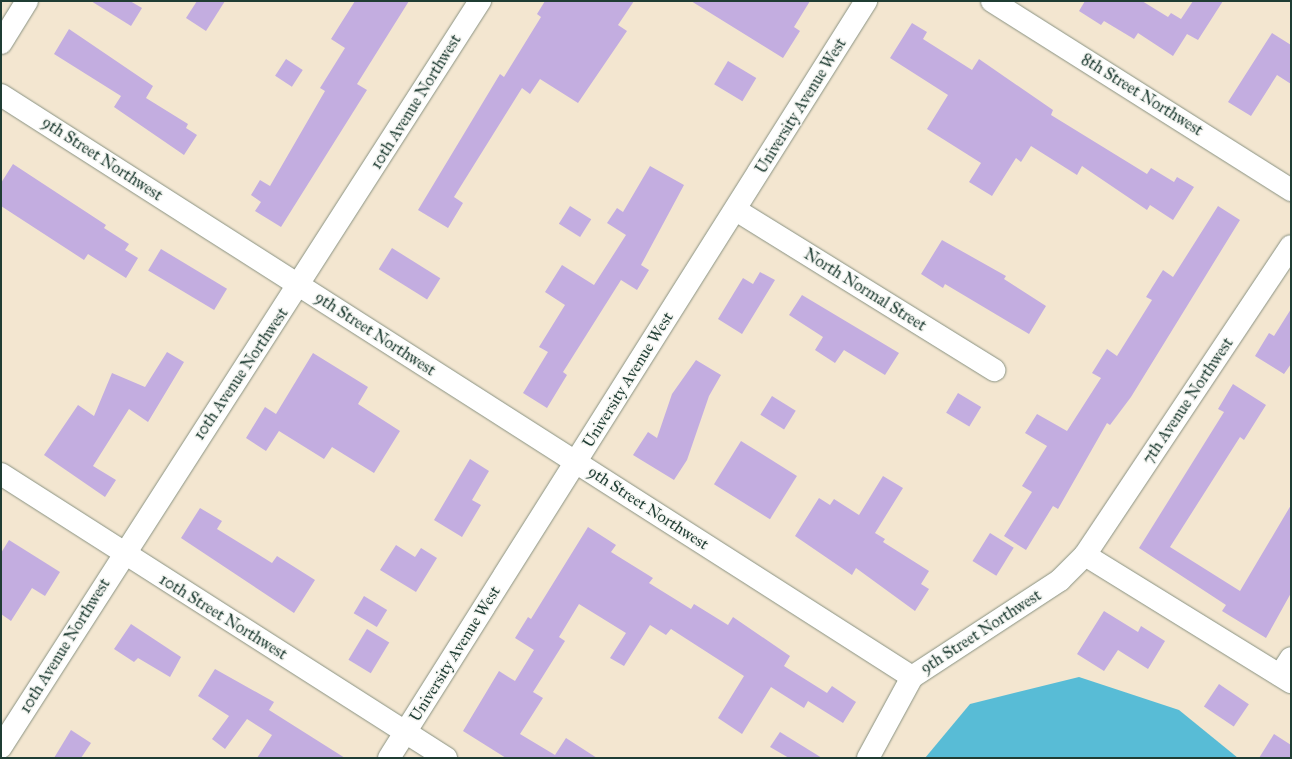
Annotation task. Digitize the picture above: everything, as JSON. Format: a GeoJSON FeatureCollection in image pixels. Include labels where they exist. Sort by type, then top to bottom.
{"type":"FeatureCollection","features":[{"type":"Feature","properties":{"kind":"street"},"geometry":{"type":"LineString","coordinates":[[1,43],[27,1]]}},
{"type":"Feature","properties":{"kind":"street","name":"10th Avenue Northwest"},"geometry":{"type":"LineString","coordinates":[[1,747],[123,553],[300,286],[480,1]]}},
{"type":"Feature","properties":{"kind":"street","name":"University Avenue West"},"geometry":{"type":"LineString","coordinates":[[389,758],[736,210],[866,1]]}},
{"type":"Feature","properties":{"kind":"street","name":"8th Street Northwest"},"geometry":{"type":"LineString","coordinates":[[992,1],[1291,190]]}},
{"type":"Feature","properties":{"kind":"street","name":"9th Street Northwest"},"geometry":{"type":"LineString","coordinates":[[1,95],[912,677],[1060,580],[1085,555]]}},
{"type":"Feature","properties":{"kind":"street","name":"North Normal Street"},"geometry":{"type":"LineString","coordinates":[[736,210],[994,370]]}},
{"type":"Feature","properties":{"kind":"street","name":"7th Avenue Northwest"},"geometry":{"type":"LineString","coordinates":[[1085,555],[1291,246]]}},
{"type":"Feature","properties":{"kind":"street","name":"10th Street Northwest"},"geometry":{"type":"LineString","coordinates":[[1,474],[446,758]]}},
{"type":"Feature","properties":{"kind":"street"},"geometry":{"type":"LineString","coordinates":[[1085,555],[1287,672]]}},
{"type":"Feature","properties":{"kind":"street"},"geometry":{"type":"LineString","coordinates":[[868,758],[912,677]]}},
{"type":"Feature","properties":{"kind":"water"},"geometry":{"type":"Polygon","coordinates":[[[1079,677],[1179,710],[1238,758],[925,758],[970,704],[1079,677]]]}},
{"type":"Feature","properties":{"kind":"building"},"geometry":{"type":"Polygon","coordinates":[[[91,1],[130,1],[142,8],[131,26],[91,1]]]}},
{"type":"Feature","properties":{"kind":"building"},"geometry":{"type":"Polygon","coordinates":[[[197,1],[225,1],[206,31],[186,18],[197,1]]]}},
{"type":"Feature","properties":{"kind":"building"},"geometry":{"type":"Polygon","coordinates":[[[355,1],[409,1],[357,84],[367,90],[281,227],[255,211],[261,202],[251,195],[260,180],[270,186],[325,91],[320,88],[345,48],[331,39],[355,1]]]}},
{"type":"Feature","properties":{"kind":"building"},"geometry":{"type":"Polygon","coordinates":[[[545,1],[634,1],[618,25],[627,31],[578,103],[540,79],[530,94],[522,88],[454,197],[463,203],[448,228],[418,210],[500,74],[504,77],[541,17],[537,14],[545,1]]]}},
{"type":"Feature","properties":{"kind":"building"},"geometry":{"type":"Polygon","coordinates":[[[691,1],[810,1],[794,27],[800,31],[783,58],[691,1]]]}},
{"type":"Feature","properties":{"kind":"building"},"geometry":{"type":"Polygon","coordinates":[[[1085,1],[1142,1],[1168,17],[1171,13],[1181,19],[1193,1],[1223,1],[1198,40],[1187,34],[1173,56],[1138,33],[1134,39],[1104,21],[1101,25],[1079,11],[1085,1]]]}},
{"type":"Feature","properties":{"kind":"building"},"geometry":{"type":"Polygon","coordinates":[[[912,23],[927,32],[923,39],[972,70],[979,59],[1053,110],[1051,115],[1147,174],[1151,168],[1174,182],[1177,177],[1194,187],[1173,220],[1150,205],[1147,210],[1082,166],[1077,175],[1031,146],[1021,162],[1016,158],[992,196],[969,182],[981,163],[927,129],[948,95],[890,58],[912,23]]]}},
{"type":"Feature","properties":{"kind":"building"},"geometry":{"type":"Polygon","coordinates":[[[69,29],[153,86],[146,98],[188,124],[186,128],[197,135],[184,155],[114,107],[121,96],[54,54],[69,29]]]}},
{"type":"Feature","properties":{"kind":"building"},"geometry":{"type":"Polygon","coordinates":[[[1272,33],[1291,45],[1291,84],[1277,75],[1251,116],[1228,102],[1272,33]]]}},
{"type":"Feature","properties":{"kind":"building"},"geometry":{"type":"Polygon","coordinates":[[[286,59],[303,70],[292,87],[275,76],[286,59]]]}},
{"type":"Feature","properties":{"kind":"building"},"geometry":{"type":"Polygon","coordinates":[[[728,61],[756,78],[742,101],[714,84],[728,61]]]}},
{"type":"Feature","properties":{"kind":"building"},"geometry":{"type":"Polygon","coordinates":[[[13,164],[106,225],[104,228],[129,244],[125,250],[138,258],[126,278],[88,254],[84,260],[1,206],[1,183],[13,164]]]}},
{"type":"Feature","properties":{"kind":"building"},"geometry":{"type":"Polygon","coordinates":[[[650,166],[684,185],[641,265],[649,270],[637,290],[621,280],[563,372],[567,375],[547,408],[523,393],[548,352],[539,347],[565,305],[545,292],[562,265],[594,285],[626,235],[607,223],[617,208],[623,212],[650,166]]]}},
{"type":"Feature","properties":{"kind":"building"},"geometry":{"type":"Polygon","coordinates":[[[570,206],[591,219],[580,237],[559,224],[570,206]]]}},
{"type":"Feature","properties":{"kind":"building"},"geometry":{"type":"Polygon","coordinates":[[[1218,206],[1240,220],[1131,397],[1110,425],[1107,423],[1058,509],[1053,506],[1026,550],[1004,536],[1032,492],[1022,486],[1047,446],[1025,433],[1037,414],[1067,431],[1101,378],[1092,373],[1107,349],[1117,356],[1152,300],[1146,297],[1163,270],[1173,277],[1218,206]]]}},
{"type":"Feature","properties":{"kind":"building"},"geometry":{"type":"Polygon","coordinates":[[[942,240],[1006,276],[1004,279],[1046,306],[1029,334],[945,284],[943,288],[921,274],[942,240]]]}},
{"type":"Feature","properties":{"kind":"building"},"geometry":{"type":"Polygon","coordinates":[[[392,248],[440,278],[427,299],[379,269],[392,248]]]}},
{"type":"Feature","properties":{"kind":"building"},"geometry":{"type":"Polygon","coordinates":[[[161,249],[227,289],[214,310],[148,270],[161,249]]]}},
{"type":"Feature","properties":{"kind":"building"},"geometry":{"type":"Polygon","coordinates":[[[760,272],[775,280],[742,334],[718,319],[743,278],[753,284],[760,272]]]}},
{"type":"Feature","properties":{"kind":"building"},"geometry":{"type":"Polygon","coordinates":[[[802,295],[899,353],[885,375],[844,350],[835,363],[815,350],[823,337],[789,315],[802,295]]]}},
{"type":"Feature","properties":{"kind":"building"},"geometry":{"type":"Polygon","coordinates":[[[1291,309],[1291,364],[1284,374],[1255,356],[1269,333],[1274,336],[1291,309]]]}},
{"type":"Feature","properties":{"kind":"building"},"geometry":{"type":"Polygon","coordinates":[[[167,352],[184,362],[148,422],[129,409],[93,466],[116,480],[105,497],[44,455],[78,405],[94,416],[112,373],[145,387],[167,352]]]}},
{"type":"Feature","properties":{"kind":"building"},"geometry":{"type":"Polygon","coordinates":[[[313,353],[368,387],[358,404],[400,431],[374,473],[332,447],[324,459],[279,431],[266,451],[246,438],[265,407],[276,414],[313,353]]]}},
{"type":"Feature","properties":{"kind":"building"},"geometry":{"type":"Polygon","coordinates":[[[696,360],[721,375],[709,396],[687,460],[674,480],[633,455],[648,432],[657,438],[672,394],[696,360]]]}},
{"type":"Feature","properties":{"kind":"building"},"geometry":{"type":"Polygon","coordinates":[[[1233,384],[1266,405],[1244,440],[1240,437],[1170,547],[1240,591],[1291,505],[1291,593],[1266,638],[1222,611],[1226,605],[1139,548],[1224,412],[1218,409],[1233,384]]]}},
{"type":"Feature","properties":{"kind":"building"},"geometry":{"type":"Polygon","coordinates":[[[958,393],[981,407],[969,427],[946,413],[958,393]]]}},
{"type":"Feature","properties":{"kind":"building"},"geometry":{"type":"Polygon","coordinates":[[[772,396],[796,411],[784,429],[760,415],[772,396]]]}},
{"type":"Feature","properties":{"kind":"building"},"geometry":{"type":"Polygon","coordinates":[[[741,441],[797,476],[770,519],[714,484],[741,441]]]}},
{"type":"Feature","properties":{"kind":"building"},"geometry":{"type":"Polygon","coordinates":[[[470,459],[489,471],[472,500],[481,505],[462,537],[434,520],[470,459]]]}},
{"type":"Feature","properties":{"kind":"building"},"geometry":{"type":"Polygon","coordinates":[[[883,476],[903,488],[875,533],[885,539],[883,542],[929,571],[921,584],[929,589],[915,611],[856,568],[852,575],[795,536],[819,498],[830,505],[834,499],[859,515],[883,476]]]}},
{"type":"Feature","properties":{"kind":"building"},"geometry":{"type":"Polygon","coordinates":[[[200,508],[222,521],[217,529],[272,563],[277,556],[315,580],[294,613],[181,538],[200,508]]]}},
{"type":"Feature","properties":{"kind":"building"},"geometry":{"type":"Polygon","coordinates":[[[588,527],[616,545],[611,552],[653,578],[649,583],[691,609],[694,604],[728,625],[733,617],[790,656],[784,666],[827,693],[832,686],[856,702],[843,723],[808,701],[804,708],[771,687],[742,734],[718,718],[744,676],[671,629],[666,635],[650,625],[624,666],[610,658],[626,633],[579,604],[559,637],[565,641],[533,692],[543,698],[520,734],[555,755],[566,738],[597,758],[506,758],[463,731],[499,671],[515,681],[534,650],[515,638],[528,617],[531,619],[588,527]]]}},
{"type":"Feature","properties":{"kind":"building"},"geometry":{"type":"Polygon","coordinates":[[[990,533],[1014,548],[996,576],[973,561],[990,533]]]}},
{"type":"Feature","properties":{"kind":"building"},"geometry":{"type":"Polygon","coordinates":[[[9,540],[60,572],[45,596],[32,588],[11,621],[1,614],[1,553],[9,540]]]}},
{"type":"Feature","properties":{"kind":"building"},"geometry":{"type":"Polygon","coordinates":[[[396,545],[415,557],[421,548],[437,558],[416,592],[380,570],[396,545]]]}},
{"type":"Feature","properties":{"kind":"building"},"geometry":{"type":"Polygon","coordinates":[[[364,596],[387,610],[377,627],[354,613],[364,596]]]}},
{"type":"Feature","properties":{"kind":"building"},"geometry":{"type":"Polygon","coordinates":[[[1104,611],[1138,632],[1141,626],[1165,641],[1148,669],[1118,650],[1104,671],[1077,654],[1104,611]]]}},
{"type":"Feature","properties":{"kind":"building"},"geometry":{"type":"Polygon","coordinates":[[[131,624],[181,657],[170,677],[138,658],[134,662],[114,649],[131,624]]]}},
{"type":"Feature","properties":{"kind":"building"},"geometry":{"type":"Polygon","coordinates":[[[367,629],[389,642],[371,673],[348,660],[367,629]]]}},
{"type":"Feature","properties":{"kind":"building"},"geometry":{"type":"Polygon","coordinates":[[[215,669],[274,702],[269,710],[345,758],[257,758],[272,735],[247,719],[225,749],[212,739],[229,716],[198,696],[215,669]]]}},
{"type":"Feature","properties":{"kind":"building"},"geometry":{"type":"Polygon","coordinates":[[[1219,684],[1249,704],[1234,727],[1204,706],[1219,684]]]}},
{"type":"Feature","properties":{"kind":"building"},"geometry":{"type":"Polygon","coordinates":[[[71,730],[91,743],[81,758],[54,758],[71,730]]]}},
{"type":"Feature","properties":{"kind":"building"},"geometry":{"type":"Polygon","coordinates":[[[780,732],[822,758],[789,758],[770,747],[780,732]]]}},
{"type":"Feature","properties":{"kind":"building"},"geometry":{"type":"Polygon","coordinates":[[[1274,734],[1291,745],[1291,758],[1259,758],[1274,734]]]}}]}
